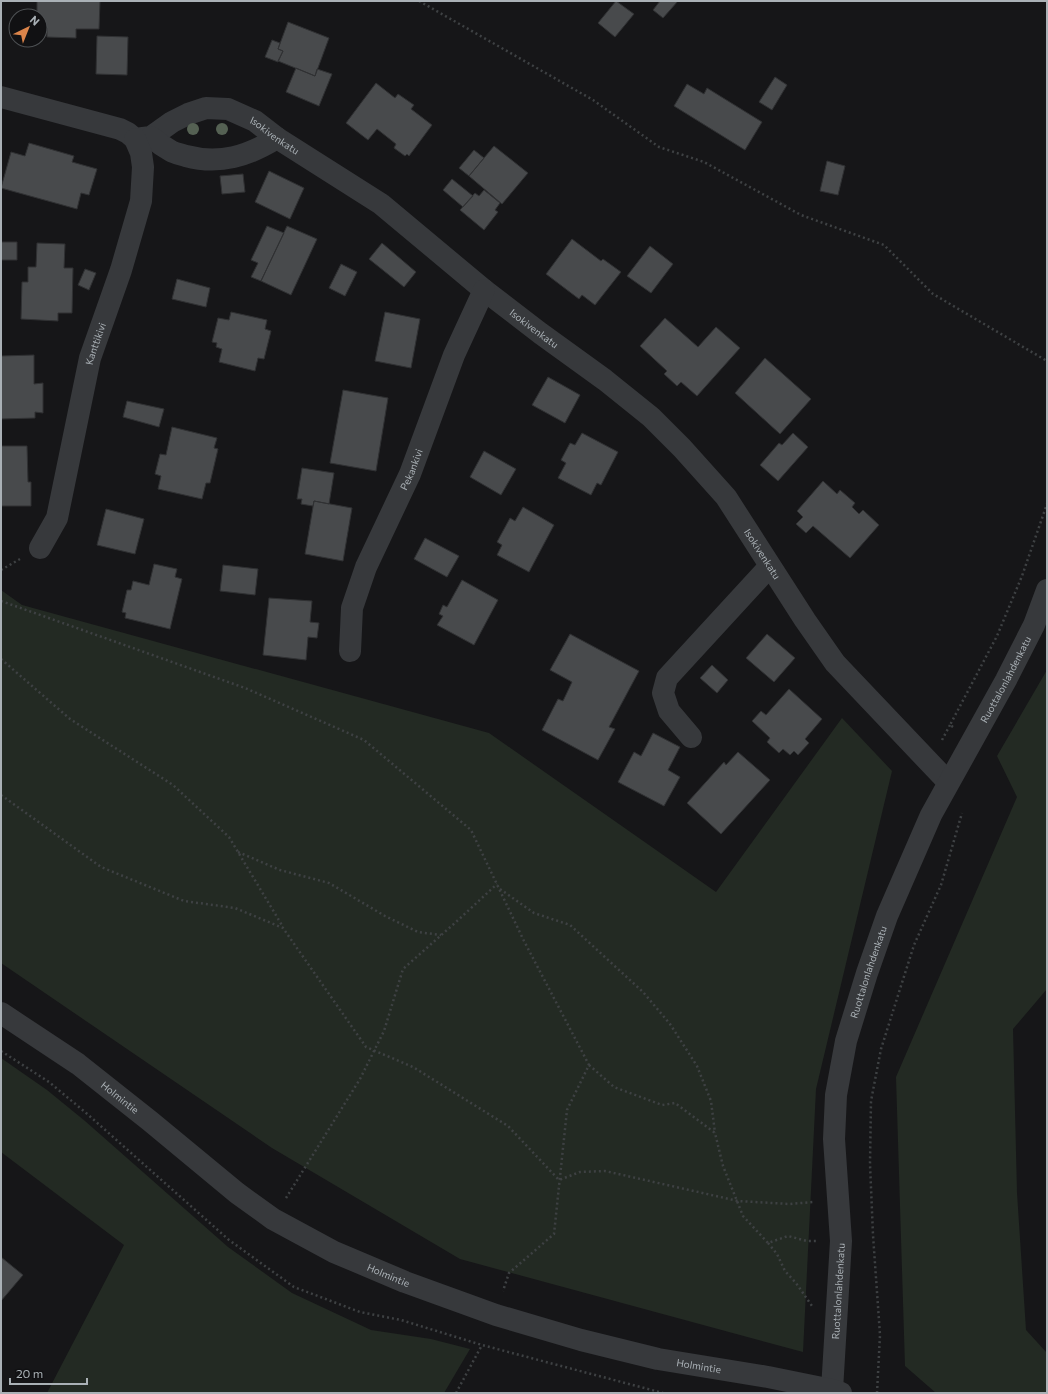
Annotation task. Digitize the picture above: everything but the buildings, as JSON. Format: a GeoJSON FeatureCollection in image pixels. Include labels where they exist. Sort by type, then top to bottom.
{"type":"FeatureCollection","features":[{"type":"Feature","properties":{"kind":"street"},"geometry":{"type":"LineString","coordinates":[[1,97],[120,129],[172,152],[197,159],[223,160],[240,156],[260,149],[277,138]]}},
{"type":"Feature","properties":{"kind":"street","name":"Isokivenkatu"},"geometry":{"type":"LineString","coordinates":[[143,138],[188,114],[206,108],[228,109],[255,121],[277,138],[381,204],[484,290],[605,380],[651,417],[682,448],[726,497],[805,620],[835,663],[948,782]]}},
{"type":"Feature","properties":{"kind":"street","name":"Kanttikivi"},"geometry":{"type":"LineString","coordinates":[[40,548],[57,518],[90,358],[122,270],[141,201],[143,167],[141,153],[143,138]]}},
{"type":"Feature","properties":{"kind":"street","name":"Pekankivi"},"geometry":{"type":"LineString","coordinates":[[350,652],[352,608],[366,567],[410,474],[454,355],[484,290]]}},
{"type":"Feature","properties":{"kind":"street"},"geometry":{"type":"LineString","coordinates":[[691,738],[670,711],[663,693],[667,678],[770,566]]}},
{"type":"Feature","properties":{"kind":"street","name":"Ruottalonlahdenkatu"},"geometry":{"type":"LineString","coordinates":[[837,1391],[835,1335],[841,1241],[834,1139],[836,1095],[846,1041],[867,973],[887,916],[931,815],[1006,680],[1034,625],[1047,590]]}},
{"type":"Feature","properties":{"kind":"street","name":"Holmintie"},"geometry":{"type":"LineString","coordinates":[[1,1013],[78,1064],[237,1193],[273,1219],[334,1252],[405,1282],[496,1315],[581,1340],[658,1359],[768,1377],[837,1391]]}},
{"type":"Feature","properties":{"kind":"path"},"geometry":{"type":"LineString","coordinates":[[419,1],[592,100],[659,147],[704,162],[801,214],[884,245],[933,294],[1047,361]]}},
{"type":"Feature","properties":{"kind":"path"},"geometry":{"type":"LineString","coordinates":[[972,740],[950,725],[998,636],[1022,576],[1047,504]]}},
{"type":"Feature","properties":{"kind":"path"},"geometry":{"type":"LineString","coordinates":[[1,601],[246,688],[364,740],[471,830],[524,941],[589,1065],[614,1087],[662,1105],[675,1103],[715,1133]]}},
{"type":"Feature","properties":{"kind":"path"},"geometry":{"type":"LineString","coordinates":[[1,659],[70,719],[173,785],[229,837],[283,928],[366,1047],[413,1067],[508,1126],[559,1180]]}},
{"type":"Feature","properties":{"kind":"path"},"geometry":{"type":"LineString","coordinates":[[1,796],[101,867],[184,901],[235,908],[283,928]]}},
{"type":"Feature","properties":{"kind":"path"},"geometry":{"type":"LineString","coordinates":[[877,1393],[880,1335],[870,1188],[871,1101],[881,1049],[914,945],[941,885],[965,806]]}},
{"type":"Feature","properties":{"kind":"path"},"geometry":{"type":"LineString","coordinates":[[238,852],[280,870],[329,883],[385,916],[418,932],[441,935]]}},
{"type":"Feature","properties":{"kind":"path"},"geometry":{"type":"LineString","coordinates":[[273,1219],[360,1078],[384,1031],[403,969],[497,884]]}},
{"type":"Feature","properties":{"kind":"path"},"geometry":{"type":"LineString","coordinates":[[499,889],[534,913],[570,925],[644,992],[670,1024],[697,1066],[711,1101],[715,1133],[723,1166],[743,1216],[777,1254],[785,1271],[835,1335]]}},
{"type":"Feature","properties":{"kind":"path"},"geometry":{"type":"LineString","coordinates":[[496,1315],[509,1273],[554,1234],[567,1110],[589,1065]]}},
{"type":"Feature","properties":{"kind":"path"},"geometry":{"type":"LineString","coordinates":[[559,1180],[580,1172],[605,1171],[738,1201],[789,1204],[838,1198]]}},
{"type":"Feature","properties":{"kind":"path"},"geometry":{"type":"LineString","coordinates":[[768,1243],[788,1236],[808,1240],[841,1241]]}},
{"type":"Feature","properties":{"kind":"path"},"geometry":{"type":"LineString","coordinates":[[456,1393],[482,1345]]}},
{"type":"Feature","properties":{"kind":"shaded area"},"geometry":{"type":"Polygon","coordinates":[[[1,590],[22,605],[489,733],[716,892],[842,718],[892,771],[816,1089],[803,1352],[460,1259],[272,1148],[1,963],[1,590]]]}},
{"type":"Feature","properties":{"kind":"shaded area"},"geometry":{"type":"Polygon","coordinates":[[[1047,670],[1047,989],[1013,1029],[1017,1193],[1026,1330],[1047,1353],[1047,1393],[936,1393],[905,1366],[896,1077],[1017,797],[997,756],[1047,670]]]}},
{"type":"Feature","properties":{"kind":"shaded area"},"geometry":{"type":"Polygon","coordinates":[[[1,1058],[47,1090],[85,1121],[228,1247],[292,1293],[371,1330],[431,1339],[470,1349],[444,1393],[47,1393],[124,1245],[1,1152],[1,1058]]]}}]}
